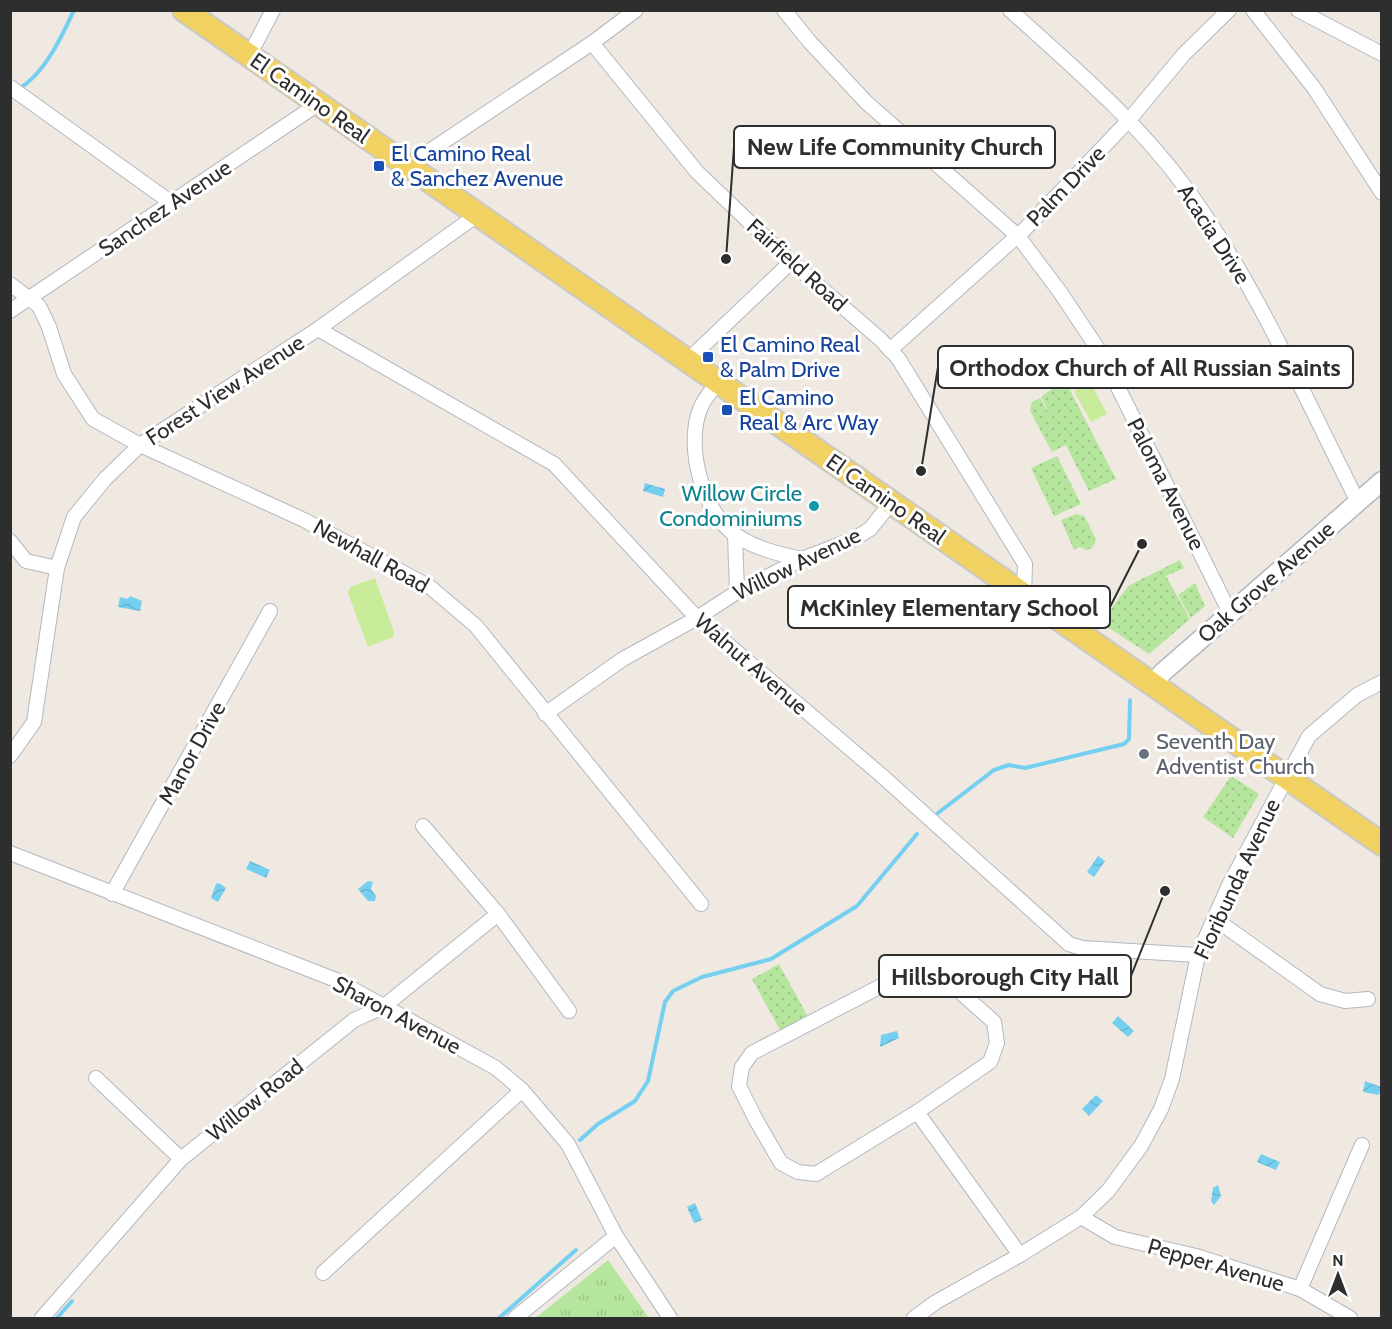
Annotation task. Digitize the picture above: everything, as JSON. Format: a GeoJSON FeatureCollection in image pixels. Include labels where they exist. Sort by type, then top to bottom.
{"type":"FeatureCollection","features":[{"type":"Feature","properties":{"kind":"main road","name":"El Camino Real"},"geometry":{"type":"LineString","coordinates":[[184,10],[1382,844]]}},
{"type":"Feature","properties":{"kind":"street"},"geometry":{"type":"LineString","coordinates":[[249,57],[273,10]]}},
{"type":"Feature","properties":{"kind":"street"},"geometry":{"type":"LineString","coordinates":[[407,166],[592,43],[636,10]]}},
{"type":"Feature","properties":{"kind":"street","name":"Paloma Avenue"},"geometry":{"type":"LineString","coordinates":[[784,10],[809,41],[866,102],[1018,236],[1060,292],[1102,356],[1232,615]]}},
{"type":"Feature","properties":{"kind":"street","name":"Acacia Drive"},"geometry":{"type":"LineString","coordinates":[[1010,10],[1120,109],[1185,187],[1244,276],[1358,502]]}},
{"type":"Feature","properties":{"kind":"street","name":"Palm Drive"},"geometry":{"type":"LineString","coordinates":[[890,350],[1018,236],[1129,120],[1184,54],[1228,10]]}},
{"type":"Feature","properties":{"kind":"street"},"geometry":{"type":"LineString","coordinates":[[1253,10],[1314,88],[1382,193]]}},
{"type":"Feature","properties":{"kind":"street"},"geometry":{"type":"LineString","coordinates":[[1299,10],[1382,54]]}},
{"type":"Feature","properties":{"kind":"street","name":"Fairfield Road"},"geometry":{"type":"LineString","coordinates":[[592,43],[697,172],[791,262],[898,358],[1025,564],[1024,595]]}},
{"type":"Feature","properties":{"kind":"street"},"geometry":{"type":"LineString","coordinates":[[10,87],[173,204]]}},
{"type":"Feature","properties":{"kind":"street","name":"Sanchez Avenue"},"geometry":{"type":"LineString","coordinates":[[10,310],[173,204],[318,104]]}},
{"type":"Feature","properties":{"kind":"street","name":"Forest View Avenue"},"geometry":{"type":"LineString","coordinates":[[10,756],[34,722],[57,568],[74,517],[105,479],[141,445],[318,329],[477,215]]}},
{"type":"Feature","properties":{"kind":"street"},"geometry":{"type":"LineString","coordinates":[[687,361],[791,262]]}},
{"type":"Feature","properties":{"kind":"street"},"geometry":{"type":"LineString","coordinates":[[10,284],[30,297]]}},
{"type":"Feature","properties":{"kind":"street","name":"Newhall Road"},"geometry":{"type":"LineString","coordinates":[[30,297],[39,306],[49,327],[64,374],[93,419],[141,445],[304,520],[430,587],[476,627],[701,904]]}},
{"type":"Feature","properties":{"kind":"street","name":"Walnut Avenue"},"geometry":{"type":"LineString","coordinates":[[318,329],[554,464],[697,618],[881,776],[1069,944],[1082,948],[1198,955]]}},
{"type":"Feature","properties":{"kind":"street"},"geometry":{"type":"LineString","coordinates":[[717,382],[700,409],[694,437],[697,472],[711,506],[735,535],[767,551],[802,559]]}},
{"type":"Feature","properties":{"kind":"street","name":"Oak Grove Avenue"},"geometry":{"type":"LineString","coordinates":[[1153,685],[1162,673],[1232,615],[1382,481]]}},
{"type":"Feature","properties":{"kind":"street","name":"Willow Avenue"},"geometry":{"type":"LineString","coordinates":[[545,714],[623,659],[697,618],[737,592],[802,559],[855,539],[870,529],[891,503]]}},
{"type":"Feature","properties":{"kind":"street"},"geometry":{"type":"LineString","coordinates":[[735,535],[737,592]]}},
{"type":"Feature","properties":{"kind":"street"},"geometry":{"type":"LineString","coordinates":[[10,541],[27,561],[57,568]]}},
{"type":"Feature","properties":{"kind":"street","name":"Manor Drive"},"geometry":{"type":"LineString","coordinates":[[112,894],[143,843],[270,611]]}},
{"type":"Feature","properties":{"kind":"street","name":"Floribunda Avenue"},"geometry":{"type":"LineString","coordinates":[[914,1318],[936,1302],[1020,1256],[1081,1216],[1108,1191],[1141,1146],[1161,1109],[1172,1078],[1198,955],[1229,885],[1285,777],[1309,736],[1357,695],[1382,682]]}},
{"type":"Feature","properties":{"kind":"street"},"geometry":{"type":"LineString","coordinates":[[423,826],[498,915],[569,1011]]}},
{"type":"Feature","properties":{"kind":"street","name":"Sharon Avenue"},"geometry":{"type":"LineString","coordinates":[[10,853],[336,980],[496,1068],[522,1090],[568,1144],[616,1236],[670,1318]]}},
{"type":"Feature","properties":{"kind":"street","name":"Willow Road"},"geometry":{"type":"LineString","coordinates":[[42,1318],[181,1159],[354,1020],[383,1007],[498,915]]}},
{"type":"Feature","properties":{"kind":"street"},"geometry":{"type":"LineString","coordinates":[[1215,919],[1320,994],[1345,1001],[1368,999]]}},
{"type":"Feature","properties":{"kind":"street"},"geometry":{"type":"LineString","coordinates":[[924,969],[940,974],[994,1022],[997,1043],[990,1062],[917,1112],[816,1174],[798,1172],[781,1163],[756,1120],[739,1086],[742,1067],[752,1053],[908,972],[924,969]]}},
{"type":"Feature","properties":{"kind":"street"},"geometry":{"type":"LineString","coordinates":[[96,1078],[181,1159]]}},
{"type":"Feature","properties":{"kind":"street"},"geometry":{"type":"LineString","coordinates":[[323,1273],[522,1090]]}},
{"type":"Feature","properties":{"kind":"street"},"geometry":{"type":"LineString","coordinates":[[917,1112],[1020,1256]]}},
{"type":"Feature","properties":{"kind":"street"},"geometry":{"type":"LineString","coordinates":[[1300,1289],[1362,1145]]}},
{"type":"Feature","properties":{"kind":"street","name":"Pepper Avenue"},"geometry":{"type":"LineString","coordinates":[[1081,1216],[1114,1237],[1196,1256],[1300,1289],[1350,1318]]}},
{"type":"Feature","properties":{"kind":"street"},"geometry":{"type":"LineString","coordinates":[[515,1318],[616,1236]]}},
{"type":"Feature","properties":{"kind":"green space"},"geometry":{"type":"Polygon","coordinates":[[[1080,363],[1090,381],[1074,389],[1064,371],[1080,363]]]}},
{"type":"Feature","properties":{"kind":"green space"},"geometry":{"type":"Polygon","coordinates":[[[1061,373],[1116,479],[1089,491],[1066,445],[1052,452],[1030,411],[1032,402],[1040,398],[1052,419],[1041,397],[1052,389],[1047,381],[1061,373]]]}},
{"type":"Feature","properties":{"kind":"green space"},"geometry":{"type":"Polygon","coordinates":[[[1090,382],[1107,414],[1091,422],[1074,391],[1090,382]]]}},
{"type":"Feature","properties":{"kind":"green space"},"geometry":{"type":"Polygon","coordinates":[[[1057,456],[1081,504],[1054,516],[1031,468],[1057,456]]]}},
{"type":"Feature","properties":{"kind":"green space"},"geometry":{"type":"Polygon","coordinates":[[[1076,514],[1084,516],[1096,539],[1093,547],[1087,550],[1079,547],[1074,550],[1061,520],[1076,514]]]}},
{"type":"Feature","properties":{"kind":"green space"},"geometry":{"type":"Polygon","coordinates":[[[1180,560],[1184,568],[1166,576],[1190,619],[1149,654],[1101,623],[1128,586],[1180,560]]]}},
{"type":"Feature","properties":{"kind":"green space"},"geometry":{"type":"Polygon","coordinates":[[[375,578],[394,632],[393,637],[368,647],[348,593],[350,587],[375,578]]]}},
{"type":"Feature","properties":{"kind":"green space"},"geometry":{"type":"Polygon","coordinates":[[[1195,583],[1205,606],[1191,618],[1178,595],[1195,583]]]}},
{"type":"Feature","properties":{"kind":"green space"},"geometry":{"type":"Polygon","coordinates":[[[1231,776],[1259,794],[1233,838],[1203,817],[1231,776]]]}},
{"type":"Feature","properties":{"kind":"green space"},"geometry":{"type":"Polygon","coordinates":[[[779,964],[808,1017],[781,1032],[752,979],[779,964]]]}},
{"type":"Feature","properties":{"kind":"green space"},"geometry":{"type":"Polygon","coordinates":[[[608,1260],[649,1318],[535,1318],[544,1311],[608,1260]]]}},
{"type":"Feature","properties":{"kind":"water"},"geometry":{"type":"Polygon","coordinates":[[[645,483],[665,489],[663,497],[643,491],[645,483]]]}},
{"type":"Feature","properties":{"kind":"water"},"geometry":{"type":"Polygon","coordinates":[[[130,596],[142,601],[140,611],[118,607],[120,597],[128,599],[130,596]]]}},
{"type":"Feature","properties":{"kind":"water"},"geometry":{"type":"Polygon","coordinates":[[[1098,856],[1105,861],[1094,877],[1087,872],[1098,856]]]}},
{"type":"Feature","properties":{"kind":"water"},"geometry":{"type":"Polygon","coordinates":[[[250,861],[270,870],[266,878],[246,869],[250,861]]]}},
{"type":"Feature","properties":{"kind":"water"},"geometry":{"type":"Polygon","coordinates":[[[368,881],[373,882],[371,889],[376,896],[375,901],[368,901],[358,889],[368,881]]]}},
{"type":"Feature","properties":{"kind":"water"},"geometry":{"type":"Polygon","coordinates":[[[219,883],[226,888],[218,902],[211,898],[216,884],[219,883]]]}},
{"type":"Feature","properties":{"kind":"water"},"geometry":{"type":"Polygon","coordinates":[[[1118,1016],[1134,1031],[1128,1037],[1112,1023],[1118,1016]]]}},
{"type":"Feature","properties":{"kind":"water"},"geometry":{"type":"Polygon","coordinates":[[[897,1031],[899,1038],[880,1047],[881,1035],[897,1031]]]}},
{"type":"Feature","properties":{"kind":"water"},"geometry":{"type":"Polygon","coordinates":[[[1365,1081],[1381,1087],[1379,1095],[1363,1092],[1365,1081]]]}},
{"type":"Feature","properties":{"kind":"water"},"geometry":{"type":"Polygon","coordinates":[[[1096,1095],[1103,1101],[1089,1116],[1082,1109],[1096,1095]]]}},
{"type":"Feature","properties":{"kind":"water"},"geometry":{"type":"Polygon","coordinates":[[[1261,1154],[1280,1162],[1276,1170],[1257,1162],[1261,1154]]]}},
{"type":"Feature","properties":{"kind":"water"},"geometry":{"type":"Polygon","coordinates":[[[1218,1185],[1221,1196],[1214,1205],[1211,1201],[1213,1188],[1218,1185]]]}},
{"type":"Feature","properties":{"kind":"water"},"geometry":{"type":"Polygon","coordinates":[[[695,1203],[702,1220],[694,1223],[687,1207],[695,1203]]]}},
{"type":"Feature","properties":{"kind":"waterway"},"geometry":{"type":"LineString","coordinates":[[19,89],[37,74],[44,64],[58,43],[74,10]]}},
{"type":"Feature","properties":{"kind":"waterway"},"geometry":{"type":"LineString","coordinates":[[938,813],[994,770],[1009,765],[1025,768],[1124,744],[1129,739],[1130,700]]}},
{"type":"Feature","properties":{"kind":"waterway"},"geometry":{"type":"LineString","coordinates":[[580,1140],[598,1124],[635,1101],[648,1081],[665,1002],[673,991],[702,977],[771,959],[857,906],[917,834]]}},
{"type":"Feature","properties":{"kind":"waterway"},"geometry":{"type":"LineString","coordinates":[[499,1318],[576,1250]]}},
{"type":"Feature","properties":{"kind":"waterway"},"geometry":{"type":"LineString","coordinates":[[57,1318],[72,1301]]}},
{"type":"Feature","properties":{"kind":"place","name":"El Camino Real & Sanchez Avenue"},"geometry":{"type":"Point","coordinates":[379,166]}},
{"type":"Feature","properties":{"kind":"place","name":"New Life Community Church"},"geometry":{"type":"Point","coordinates":[726,259]}},
{"type":"Feature","properties":{"kind":"place","name":"El Camino Real & Palm Drive"},"geometry":{"type":"Point","coordinates":[708,357]}},
{"type":"Feature","properties":{"kind":"place","name":"El Camino Real & Arc Way"},"geometry":{"type":"Point","coordinates":[727,410]}},
{"type":"Feature","properties":{"kind":"place","name":"Orthodox Church of All Russian Saints"},"geometry":{"type":"Point","coordinates":[921,471]}},
{"type":"Feature","properties":{"kind":"place","name":"Willow Circle Condominiums"},"geometry":{"type":"Point","coordinates":[814,506]}},
{"type":"Feature","properties":{"kind":"place","name":"McKinley Elementary School"},"geometry":{"type":"Point","coordinates":[1142,544]}},
{"type":"Feature","properties":{"kind":"place","name":"Seventh Day Adventist Church"},"geometry":{"type":"Point","coordinates":[1144,754]}},
{"type":"Feature","properties":{"kind":"place","name":"Hillsborough City Hall"},"geometry":{"type":"Point","coordinates":[1165,891]}}]}
